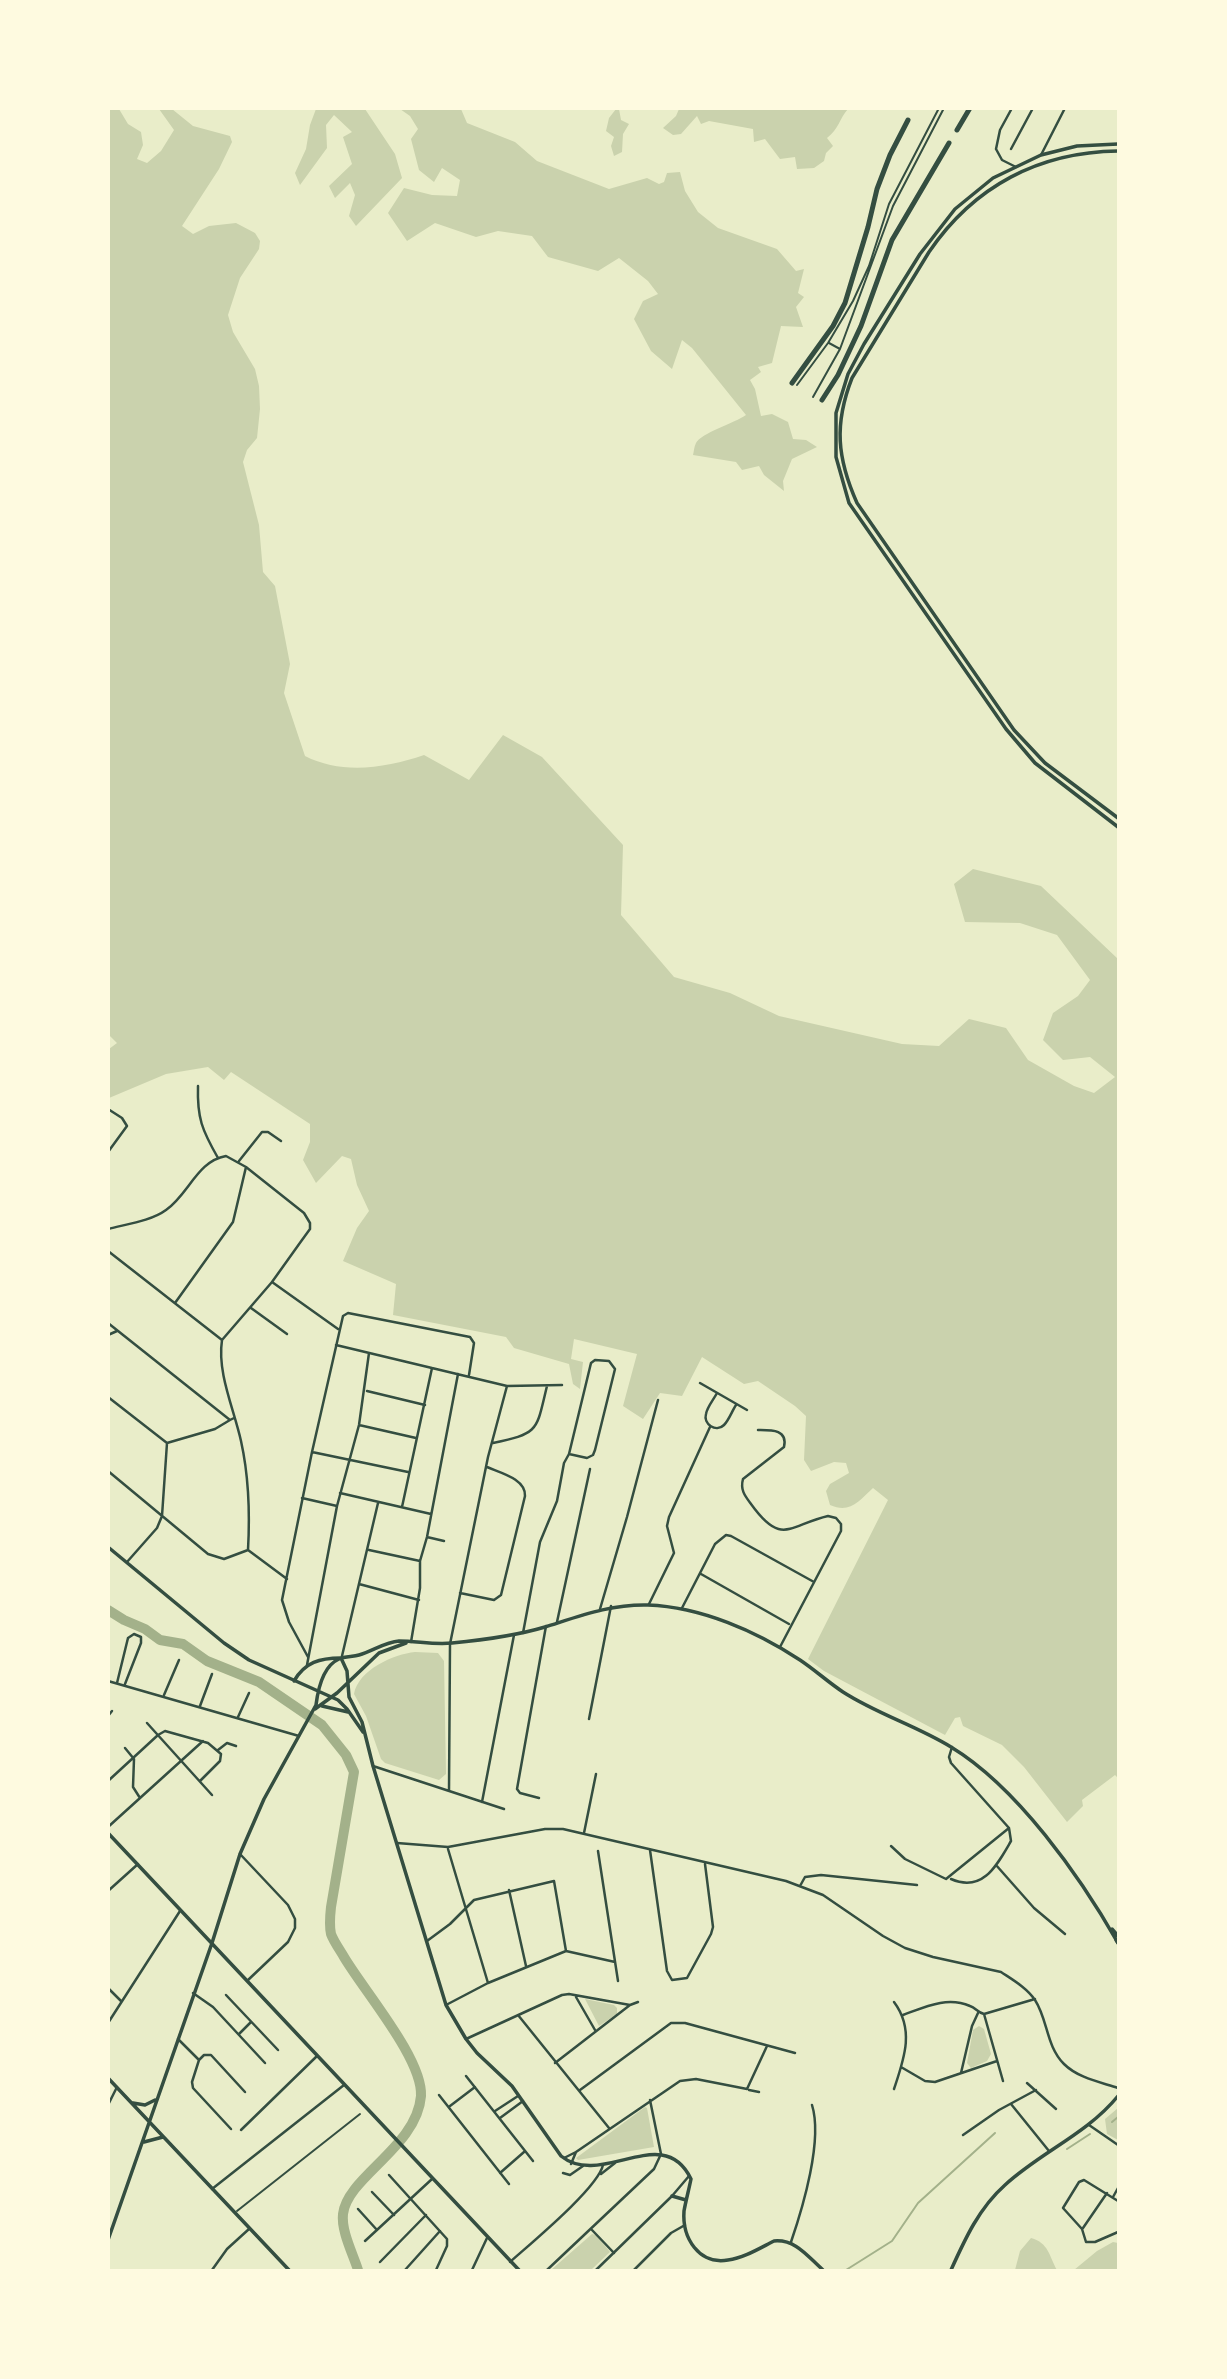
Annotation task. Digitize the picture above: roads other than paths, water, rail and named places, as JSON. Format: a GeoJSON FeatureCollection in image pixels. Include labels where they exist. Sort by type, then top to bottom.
{"type":"FeatureCollection","features":[{"type":"Feature","properties":{"kind":"highway"},"geometry":{"type":"LineString","coordinates":[[957,130],[970,108]]}},
{"type":"Feature","properties":{"kind":"highway"},"geometry":{"type":"LineString","coordinates":[[794,384],[845,303],[877,189],[908,120]]}},
{"type":"Feature","properties":{"kind":"highway"},"geometry":{"type":"LineString","coordinates":[[822,400],[861,326],[892,240],[949,143]]}},
{"type":"Feature","properties":{"kind":"street"},"geometry":{"type":"LineString","coordinates":[[1012,108],[1000,130],[996,149],[1002,160],[1016,167]]}},
{"type":"Feature","properties":{"kind":"street"},"geometry":{"type":"LineString","coordinates":[[1011,149],[1033,108]]}},
{"type":"Feature","properties":{"kind":"street"},"geometry":{"type":"LineString","coordinates":[[1041,155],[1065,108]]}},
{"type":"Feature","properties":{"kind":"street"},"geometry":{"type":"LineString","coordinates":[[1118,144],[1077,146],[1041,155],[983,185],[955,209],[920,254],[848,374],[836,413],[836,457],[841,480],[849,503],[863,524],[1006,729],[1035,763],[1118,827]]}},
{"type":"Feature","properties":{"kind":"street"},"geometry":{"type":"LineString","coordinates":[[1118,151],[1078,153],[1034,166],[993,187],[942,233],[852,378],[843,405],[839,431],[841,457],[856,503],[1014,730],[1045,763],[1118,818]]}},
{"type":"Feature","properties":{"kind":"street"},"geometry":{"type":"LineString","coordinates":[[198,1086],[198,1118],[218,1158]]}},
{"type":"Feature","properties":{"kind":"street"},"geometry":{"type":"LineString","coordinates":[[108,1109],[122,1118],[127,1126],[108,1152]]}},
{"type":"Feature","properties":{"kind":"street"},"geometry":{"type":"LineString","coordinates":[[239,1161],[262,1132],[268,1132],[282,1141]]}},
{"type":"Feature","properties":{"kind":"street"},"geometry":{"type":"LineString","coordinates":[[108,1229],[158,1215],[168,1209],[203,1168],[226,1156],[239,1161],[304,1213],[310,1223],[310,1229],[272,1282],[222,1340],[222,1361],[232,1419],[246,1467],[248,1550]]}},
{"type":"Feature","properties":{"kind":"street"},"geometry":{"type":"LineString","coordinates":[[174,1303],[233,1222],[246,1167]]}},
{"type":"Feature","properties":{"kind":"street"},"geometry":{"type":"LineString","coordinates":[[108,1251],[222,1340]]}},
{"type":"Feature","properties":{"kind":"street"},"geometry":{"type":"LineString","coordinates":[[272,1282],[338,1329]]}},
{"type":"Feature","properties":{"kind":"street"},"geometry":{"type":"LineString","coordinates":[[251,1308],[287,1334]]}},
{"type":"Feature","properties":{"kind":"street"},"geometry":{"type":"LineString","coordinates":[[308,1657],[283,1608],[282,1600],[338,1329],[343,1316],[348,1313],[470,1337],[474,1343],[469,1375]]}},
{"type":"Feature","properties":{"kind":"street"},"geometry":{"type":"LineString","coordinates":[[108,1323],[232,1419]]}},
{"type":"Feature","properties":{"kind":"street"},"geometry":{"type":"LineString","coordinates":[[108,1335],[117,1331]]}},
{"type":"Feature","properties":{"kind":"street"},"geometry":{"type":"LineString","coordinates":[[336,1345],[507,1385],[562,1385]]}},
{"type":"Feature","properties":{"kind":"street"},"geometry":{"type":"LineString","coordinates":[[307,1665],[337,1506],[359,1425],[369,1353]]}},
{"type":"Feature","properties":{"kind":"street"},"geometry":{"type":"LineString","coordinates":[[523,1633],[540,1542],[557,1501],[564,1463],[569,1454],[591,1363],[595,1360],[609,1361],[615,1369],[593,1455],[587,1458],[569,1454]]}},
{"type":"Feature","properties":{"kind":"street"},"geometry":{"type":"LineString","coordinates":[[402,1507],[432,1368]]}},
{"type":"Feature","properties":{"kind":"street"},"geometry":{"type":"LineString","coordinates":[[410,1642],[419,1600],[420,1561],[458,1374]]}},
{"type":"Feature","properties":{"kind":"street"},"geometry":{"type":"LineString","coordinates":[[700,1383],[747,1410]]}},
{"type":"Feature","properties":{"kind":"street"},"geometry":{"type":"LineString","coordinates":[[449,1791],[450,1644],[507,1385]]}},
{"type":"Feature","properties":{"kind":"street"},"geometry":{"type":"LineString","coordinates":[[493,1443],[523,1437],[536,1428],[547,1386]]}},
{"type":"Feature","properties":{"kind":"street"},"geometry":{"type":"LineString","coordinates":[[365,1391],[425,1405]]}},
{"type":"Feature","properties":{"kind":"street"},"geometry":{"type":"LineString","coordinates":[[717,1393],[706,1413],[706,1422],[710,1427],[724,1425],[736,1405]]}},
{"type":"Feature","properties":{"kind":"street"},"geometry":{"type":"LineString","coordinates":[[108,1404],[110,1398],[167,1443]]}},
{"type":"Feature","properties":{"kind":"street"},"geometry":{"type":"LineString","coordinates":[[600,1609],[658,1400]]}},
{"type":"Feature","properties":{"kind":"street"},"geometry":{"type":"LineString","coordinates":[[167,1443],[215,1429],[232,1419]]}},
{"type":"Feature","properties":{"kind":"street"},"geometry":{"type":"LineString","coordinates":[[359,1425],[416,1437]]}},
{"type":"Feature","properties":{"kind":"street"},"geometry":{"type":"LineString","coordinates":[[648,1605],[674,1553],[667,1526],[669,1517],[710,1427]]}},
{"type":"Feature","properties":{"kind":"street"},"geometry":{"type":"LineString","coordinates":[[758,1430],[776,1431],[784,1437],[785,1442],[784,1447],[743,1479],[743,1493],[760,1517],[767,1524],[784,1531],[828,1516],[836,1518],[841,1524],[841,1531],[780,1647]]}},
{"type":"Feature","properties":{"kind":"street"},"geometry":{"type":"LineString","coordinates":[[127,1562],[157,1528],[162,1516],[167,1443]]}},
{"type":"Feature","properties":{"kind":"street"},"geometry":{"type":"LineString","coordinates":[[312,1452],[409,1473]]}},
{"type":"Feature","properties":{"kind":"street"},"geometry":{"type":"LineString","coordinates":[[460,1593],[494,1600],[501,1595],[526,1496],[524,1485],[487,1467]]}},
{"type":"Feature","properties":{"kind":"street"},"geometry":{"type":"LineString","coordinates":[[557,1622],[590,1469]]}},
{"type":"Feature","properties":{"kind":"street"},"geometry":{"type":"LineString","coordinates":[[108,1471],[215,1558],[230,1558],[248,1550]]}},
{"type":"Feature","properties":{"kind":"street"},"geometry":{"type":"LineString","coordinates":[[340,1493],[431,1514]]}},
{"type":"Feature","properties":{"kind":"street"},"geometry":{"type":"LineString","coordinates":[[302,1498],[337,1506]]}},
{"type":"Feature","properties":{"kind":"street"},"geometry":{"type":"LineString","coordinates":[[108,2240],[212,1943],[240,1854],[257,1812],[312,1712],[329,1667],[341,1658],[378,1503]]}},
{"type":"Feature","properties":{"kind":"street"},"geometry":{"type":"LineString","coordinates":[[682,1608],[715,1544],[721,1538],[731,1536],[814,1582]]}},
{"type":"Feature","properties":{"kind":"street"},"geometry":{"type":"LineString","coordinates":[[427,1537],[444,1541]]}},
{"type":"Feature","properties":{"kind":"street"},"geometry":{"type":"LineString","coordinates":[[108,1547],[224,1643],[249,1660],[332,1696],[350,1713],[364,1734]]}},
{"type":"Feature","properties":{"kind":"street"},"geometry":{"type":"LineString","coordinates":[[248,1550],[287,1579]]}},
{"type":"Feature","properties":{"kind":"street"},"geometry":{"type":"LineString","coordinates":[[368,1550],[420,1561]]}},
{"type":"Feature","properties":{"kind":"street"},"geometry":{"type":"LineString","coordinates":[[701,1574],[790,1624]]}},
{"type":"Feature","properties":{"kind":"street"},"geometry":{"type":"LineString","coordinates":[[359,1584],[419,1600]]}},
{"type":"Feature","properties":{"kind":"street"},"geometry":{"type":"LineString","coordinates":[[589,1719],[611,1606]]}},
{"type":"Feature","properties":{"kind":"street"},"geometry":{"type":"LineString","coordinates":[[293,1681],[307,1665],[321,1659],[359,1655],[387,1643],[450,1644],[514,1635],[611,1606],[682,1608],[719,1619],[780,1647],[854,1699],[952,1747],[978,1766],[1015,1801],[1057,1852],[1118,1941]]}},
{"type":"Feature","properties":{"kind":"street"},"geometry":{"type":"LineString","coordinates":[[539,1798],[520,1793],[517,1789],[547,1626]]}},
{"type":"Feature","properties":{"kind":"street"},"geometry":{"type":"LineString","coordinates":[[117,1683],[128,1638],[134,1634],[141,1637],[141,1643],[125,1684]]}},
{"type":"Feature","properties":{"kind":"street"},"geometry":{"type":"LineString","coordinates":[[482,1802],[514,1635]]}},
{"type":"Feature","properties":{"kind":"street"},"geometry":{"type":"LineString","coordinates":[[312,1712],[379,1653],[410,1642]]}},
{"type":"Feature","properties":{"kind":"street"},"geometry":{"type":"LineString","coordinates":[[341,1658],[348,1671],[346,1684],[349,1697],[362,1722],[446,2005],[466,2039],[519,2095],[563,2158],[571,2164],[603,2165],[661,2154],[675,2158],[682,2164],[691,2179],[685,2225],[694,2249],[701,2255],[717,2260],[729,2260],[774,2241],[792,2242],[822,2270]]}},
{"type":"Feature","properties":{"kind":"street"},"geometry":{"type":"LineString","coordinates":[[164,1696],[178,1660]]}},
{"type":"Feature","properties":{"kind":"street"},"geometry":{"type":"LineString","coordinates":[[201,1706],[212,1674]]}},
{"type":"Feature","properties":{"kind":"street"},"geometry":{"type":"LineString","coordinates":[[108,1681],[299,1736]]}},
{"type":"Feature","properties":{"kind":"street"},"geometry":{"type":"LineString","coordinates":[[238,1717],[249,1693]]}},
{"type":"Feature","properties":{"kind":"street"},"geometry":{"type":"LineString","coordinates":[[320,1706],[338,1708],[350,1713]]}},
{"type":"Feature","properties":{"kind":"street"},"geometry":{"type":"LineString","coordinates":[[108,1716],[112,1711]]}},
{"type":"Feature","properties":{"kind":"street"},"geometry":{"type":"LineString","coordinates":[[147,1723],[212,1795]]}},
{"type":"Feature","properties":{"kind":"street"},"geometry":{"type":"LineString","coordinates":[[108,1781],[158,1735],[168,1731],[203,1741],[218,1750],[222,1756],[200,1781]]}},
{"type":"Feature","properties":{"kind":"street"},"geometry":{"type":"LineString","coordinates":[[108,1827],[203,1741]]}},
{"type":"Feature","properties":{"kind":"street"},"geometry":{"type":"LineString","coordinates":[[218,1750],[227,1743],[236,1746]]}},
{"type":"Feature","properties":{"kind":"street"},"geometry":{"type":"LineString","coordinates":[[950,1878],[964,1885],[974,1884],[996,1865],[1011,1840],[1009,1828],[957,1771],[949,1757],[952,1747]]}},
{"type":"Feature","properties":{"kind":"street"},"geometry":{"type":"LineString","coordinates":[[125,1748],[134,1759],[133,1787],[140,1798]]}},
{"type":"Feature","properties":{"kind":"street"},"geometry":{"type":"LineString","coordinates":[[373,1766],[503,1810]]}},
{"type":"Feature","properties":{"kind":"street"},"geometry":{"type":"LineString","coordinates":[[584,1833],[596,1774]]}},
{"type":"Feature","properties":{"kind":"street"},"geometry":{"type":"LineString","coordinates":[[891,1846],[905,1860],[943,1879],[950,1878],[1009,1828]]}},
{"type":"Feature","properties":{"kind":"street"},"geometry":{"type":"LineString","coordinates":[[397,1843],[447,1847],[545,1829],[584,1833],[786,1881],[831,1900],[905,1948],[1001,1972],[1035,1999],[1049,2041],[1065,2065],[1079,2075],[1118,2088]]}},
{"type":"Feature","properties":{"kind":"street"},"geometry":{"type":"LineString","coordinates":[[108,1833],[486,2238],[519,2270]]}},
{"type":"Feature","properties":{"kind":"street"},"geometry":{"type":"LineString","coordinates":[[447,1847],[488,1983]]}},
{"type":"Feature","properties":{"kind":"street"},"geometry":{"type":"LineString","coordinates":[[650,1850],[667,1971],[672,1980],[683,1980],[689,1975],[713,1927],[705,1863]]}},
{"type":"Feature","properties":{"kind":"street"},"geometry":{"type":"LineString","coordinates":[[598,1851],[618,1981]]}},
{"type":"Feature","properties":{"kind":"street"},"geometry":{"type":"LineString","coordinates":[[240,1854],[288,1905],[295,1919],[295,1928],[288,1942],[247,1981]]}},
{"type":"Feature","properties":{"kind":"street"},"geometry":{"type":"LineString","coordinates":[[108,1891],[138,1864]]}},
{"type":"Feature","properties":{"kind":"street"},"geometry":{"type":"LineString","coordinates":[[996,1865],[1034,1908],[1065,1934]]}},
{"type":"Feature","properties":{"kind":"street"},"geometry":{"type":"LineString","coordinates":[[800,1886],[806,1877],[821,1874],[917,1885]]}},
{"type":"Feature","properties":{"kind":"street"},"geometry":{"type":"LineString","coordinates":[[427,1941],[479,1898],[554,1881],[566,1951]]}},
{"type":"Feature","properties":{"kind":"street"},"geometry":{"type":"LineString","coordinates":[[509,1890],[526,1967]]}},
{"type":"Feature","properties":{"kind":"street"},"geometry":{"type":"LineString","coordinates":[[108,2023],[181,1910]]}},
{"type":"Feature","properties":{"kind":"street"},"geometry":{"type":"LineString","coordinates":[[446,2005],[488,1983],[566,1951],[615,1962]]}},
{"type":"Feature","properties":{"kind":"street"},"geometry":{"type":"LineString","coordinates":[[108,1988],[121,2001]]}},
{"type":"Feature","properties":{"kind":"street"},"geometry":{"type":"LineString","coordinates":[[193,1993],[209,2003],[265,2063]]}},
{"type":"Feature","properties":{"kind":"street"},"geometry":{"type":"LineString","coordinates":[[226,1994],[278,2050]]}},
{"type":"Feature","properties":{"kind":"street"},"geometry":{"type":"LineString","coordinates":[[466,2039],[552,1998],[569,1994],[629,2005]]}},
{"type":"Feature","properties":{"kind":"street"},"geometry":{"type":"LineString","coordinates":[[575,1995],[596,2030]]}},
{"type":"Feature","properties":{"kind":"street"},"geometry":{"type":"LineString","coordinates":[[903,2015],[945,2002],[958,2002],[984,2014],[1035,1999]]}},
{"type":"Feature","properties":{"kind":"street"},"geometry":{"type":"LineString","coordinates":[[555,2063],[629,2005],[638,2002]]}},
{"type":"Feature","properties":{"kind":"street"},"geometry":{"type":"LineString","coordinates":[[894,2002],[903,2015],[906,2033],[901,2067],[894,2089]]}},
{"type":"Feature","properties":{"kind":"street"},"geometry":{"type":"LineString","coordinates":[[961,2073],[978,2012]]}},
{"type":"Feature","properties":{"kind":"street"},"geometry":{"type":"LineString","coordinates":[[984,2014],[1003,2081]]}},
{"type":"Feature","properties":{"kind":"street"},"geometry":{"type":"LineString","coordinates":[[518,2015],[609,2129]]}},
{"type":"Feature","properties":{"kind":"street"},"geometry":{"type":"LineString","coordinates":[[239,2034],[251,2022]]}},
{"type":"Feature","properties":{"kind":"street"},"geometry":{"type":"LineString","coordinates":[[580,2090],[671,2023],[685,2023],[795,2053]]}},
{"type":"Feature","properties":{"kind":"street"},"geometry":{"type":"LineString","coordinates":[[178,2039],[199,2060]]}},
{"type":"Feature","properties":{"kind":"street"},"geometry":{"type":"LineString","coordinates":[[747,2089],[767,2046]]}},
{"type":"Feature","properties":{"kind":"street"},"geometry":{"type":"LineString","coordinates":[[232,2129],[193,2088],[192,2082],[199,2060],[204,2055],[211,2055],[245,2092]]}},
{"type":"Feature","properties":{"kind":"street"},"geometry":{"type":"LineString","coordinates":[[241,2130],[317,2056]]}},
{"type":"Feature","properties":{"kind":"street"},"geometry":{"type":"LineString","coordinates":[[901,2067],[925,2081],[935,2082],[997,2061]]}},
{"type":"Feature","properties":{"kind":"street"},"geometry":{"type":"LineString","coordinates":[[466,2076],[533,2161]]}},
{"type":"Feature","properties":{"kind":"street"},"geometry":{"type":"LineString","coordinates":[[108,2078],[289,2270]]}},
{"type":"Feature","properties":{"kind":"street"},"geometry":{"type":"LineString","coordinates":[[563,2158],[687,2078],[760,2092]]}},
{"type":"Feature","properties":{"kind":"street"},"geometry":{"type":"LineString","coordinates":[[1027,2083],[1056,2109]]}},
{"type":"Feature","properties":{"kind":"street"},"geometry":{"type":"LineString","coordinates":[[211,2189],[344,2085]]}},
{"type":"Feature","properties":{"kind":"street"},"geometry":{"type":"LineString","coordinates":[[108,2105],[117,2087]]}},
{"type":"Feature","properties":{"kind":"street"},"geometry":{"type":"LineString","coordinates":[[449,2106],[475,2087]]}},
{"type":"Feature","properties":{"kind":"street"},"geometry":{"type":"LineString","coordinates":[[963,2136],[1036,2090]]}},
{"type":"Feature","properties":{"kind":"street"},"geometry":{"type":"LineString","coordinates":[[439,2095],[509,2183]]}},
{"type":"Feature","properties":{"kind":"street"},"geometry":{"type":"LineString","coordinates":[[495,2111],[519,2095]]}},
{"type":"Feature","properties":{"kind":"street"},"geometry":{"type":"LineString","coordinates":[[951,2270],[976,2218],[989,2201],[1006,2184],[1089,2125],[1118,2096]]}},
{"type":"Feature","properties":{"kind":"street"},"geometry":{"type":"LineString","coordinates":[[131,2102],[145,2105],[157,2099]]}},
{"type":"Feature","properties":{"kind":"street"},"geometry":{"type":"LineString","coordinates":[[547,2270],[648,2177],[661,2154],[650,2100]]}},
{"type":"Feature","properties":{"kind":"street"},"geometry":{"type":"LineString","coordinates":[[500,2118],[523,2101]]}},
{"type":"Feature","properties":{"kind":"street"},"geometry":{"type":"LineString","coordinates":[[1011,2104],[1050,2152]]}},
{"type":"Feature","properties":{"kind":"street"},"geometry":{"type":"LineString","coordinates":[[792,2242],[805,2197],[816,2126],[812,2105]]}},
{"type":"Feature","properties":{"kind":"street"},"geometry":{"type":"LineString","coordinates":[[1089,2125],[1118,2145]]}},
{"type":"Feature","properties":{"kind":"street"},"geometry":{"type":"LineString","coordinates":[[142,2143],[163,2137]]}},
{"type":"Feature","properties":{"kind":"street"},"geometry":{"type":"LineString","coordinates":[[500,2173],[525,2151]]}},
{"type":"Feature","properties":{"kind":"street"},"geometry":{"type":"LineString","coordinates":[[571,2164],[576,2152]]}},
{"type":"Feature","properties":{"kind":"street"},"geometry":{"type":"LineString","coordinates":[[510,2262],[616,2162]]}},
{"type":"Feature","properties":{"kind":"street"},"geometry":{"type":"LineString","coordinates":[[601,2174],[603,2165]]}},
{"type":"Feature","properties":{"kind":"street"},"geometry":{"type":"LineString","coordinates":[[562,2173],[570,2175],[583,2166]]}},
{"type":"Feature","properties":{"kind":"street"},"geometry":{"type":"LineString","coordinates":[[389,2175],[446,2236],[447,2246],[436,2270]]}},
{"type":"Feature","properties":{"kind":"street"},"geometry":{"type":"LineString","coordinates":[[596,2270],[690,2175]]}},
{"type":"Feature","properties":{"kind":"street"},"geometry":{"type":"LineString","coordinates":[[365,2241],[432,2179]]}},
{"type":"Feature","properties":{"kind":"street"},"geometry":{"type":"LineString","coordinates":[[1118,2201],[1087,2181],[1079,2182],[1063,2208],[1082,2229],[1084,2239],[1091,2243],[1118,2232]]}},
{"type":"Feature","properties":{"kind":"street"},"geometry":{"type":"LineString","coordinates":[[1113,2197],[1118,2188]]}},
{"type":"Feature","properties":{"kind":"street"},"geometry":{"type":"LineString","coordinates":[[372,2192],[394,2215]]}},
{"type":"Feature","properties":{"kind":"street"},"geometry":{"type":"LineString","coordinates":[[1082,2229],[1107,2193]]}},
{"type":"Feature","properties":{"kind":"street"},"geometry":{"type":"LineString","coordinates":[[671,2196],[687,2200]]}},
{"type":"Feature","properties":{"kind":"street"},"geometry":{"type":"LineString","coordinates":[[358,2209],[377,2230]]}},
{"type":"Feature","properties":{"kind":"street"},"geometry":{"type":"LineString","coordinates":[[380,2262],[426,2215]]}},
{"type":"Feature","properties":{"kind":"street"},"geometry":{"type":"LineString","coordinates":[[109,2219],[115,2221]]}},
{"type":"Feature","properties":{"kind":"street"},"geometry":{"type":"LineString","coordinates":[[634,2270],[671,2233],[685,2225]]}},
{"type":"Feature","properties":{"kind":"street"},"geometry":{"type":"LineString","coordinates":[[212,2270],[227,2249],[249,2228]]}},
{"type":"Feature","properties":{"kind":"street"},"geometry":{"type":"LineString","coordinates":[[592,2230],[614,2253]]}},
{"type":"Feature","properties":{"kind":"street"},"geometry":{"type":"LineString","coordinates":[[405,2270],[441,2231]]}},
{"type":"Feature","properties":{"kind":"street"},"geometry":{"type":"LineString","coordinates":[[472,2270],[486,2238]]}},
{"type":"Feature","properties":{"kind":"street"},"geometry":{"type":"LineString","coordinates":[[215,2266],[219,2270]]}},
{"type":"Feature","properties":{"kind":"lane"},"geometry":{"type":"LineString","coordinates":[[794,384],[828,343],[853,301],[869,266],[889,204],[939,108]]}},
{"type":"Feature","properties":{"kind":"lane"},"geometry":{"type":"LineString","coordinates":[[813,397],[840,349],[893,206],[944,108]]}},
{"type":"Feature","properties":{"kind":"lane"},"geometry":{"type":"LineString","coordinates":[[828,343],[840,349]]}},
{"type":"Feature","properties":{"kind":"lane"},"geometry":{"type":"LineString","coordinates":[[234,2213],[360,2114]]}},
{"type":"Feature","properties":{"kind":"waterway"},"geometry":{"type":"LineString","coordinates":[[108,1610],[160,1640],[183,1644],[207,1661],[259,1682],[322,1725],[346,1755],[354,1772],[331,1907],[331,1934],[403,2045],[413,2063],[421,2096],[417,2114],[408,2131],[347,2200],[343,2214],[344,2228],[358,2270]]}},
{"type":"Feature","properties":{"kind":"waterway"},"geometry":{"type":"LineString","coordinates":[[1112,2122],[1118,2117]]}},
{"type":"Feature","properties":{"kind":"waterway"},"geometry":{"type":"LineString","coordinates":[[846,2270],[892,2241],[918,2203],[995,2133]]}},
{"type":"Feature","properties":{"kind":"waterway"},"geometry":{"type":"LineString","coordinates":[[1067,2149],[1090,2134]]}}]}
